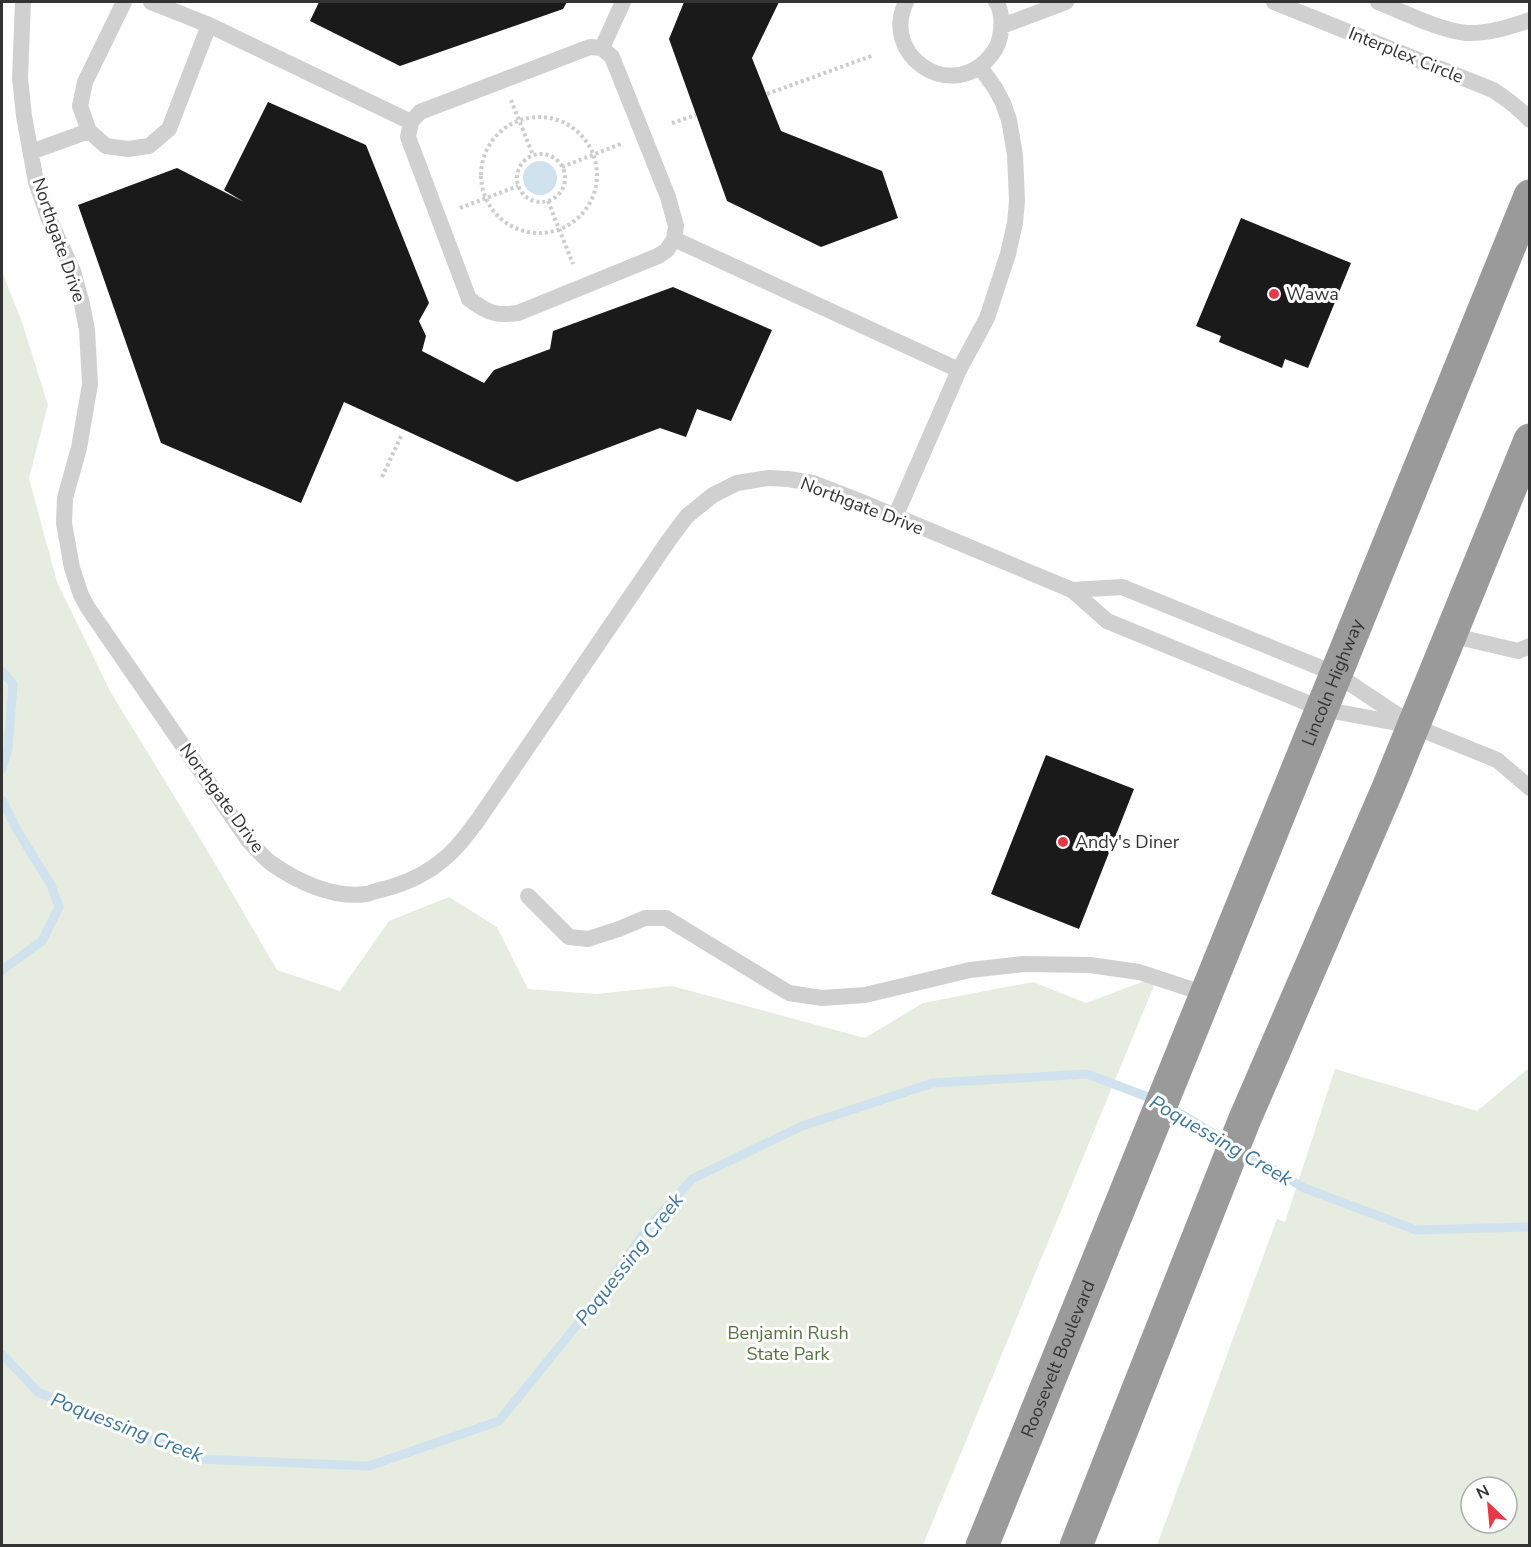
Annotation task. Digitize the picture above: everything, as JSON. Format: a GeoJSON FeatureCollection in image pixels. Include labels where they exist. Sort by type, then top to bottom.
{"type":"FeatureCollection","features":[{"type":"Feature","properties":{"kind":"highway","name":"Lincoln Highway"},"geometry":{"type":"LineString","coordinates":[[1134,1170],[1530,196]]}},
{"type":"Feature","properties":{"kind":"highway"},"geometry":{"type":"LineString","coordinates":[[1076,1545],[1244,1121],[1388,788],[1530,440]]}},
{"type":"Feature","properties":{"kind":"highway","name":"Roosevelt Boulevard"},"geometry":{"type":"LineString","coordinates":[[982,1545],[1134,1170]]}},
{"type":"Feature","properties":{"kind":"lane","name":"Northgate Drive"},"geometry":{"type":"LineString","coordinates":[[23,2],[20,78],[24,116],[36,182],[49,219],[72,271],[87,330],[90,384],[79,448],[65,498],[64,523],[72,568],[88,608],[248,840],[269,862],[297,880],[336,893],[366,894],[418,878],[445,858],[457,847],[478,820],[687,516],[713,495],[737,483],[768,478],[788,478],[813,483],[864,503],[1072,590],[1107,621],[1322,709],[1413,726]]}},
{"type":"Feature","properties":{"kind":"lane"},"geometry":{"type":"LineString","coordinates":[[124,2],[85,82],[80,106],[89,131],[106,146],[128,149],[149,146],[170,129],[209,25]]}},
{"type":"Feature","properties":{"kind":"lane"},"geometry":{"type":"LineString","coordinates":[[152,2],[209,25],[411,122]]}},
{"type":"Feature","properties":{"kind":"lane"},"geometry":{"type":"LineString","coordinates":[[602,48],[623,2]]}},
{"type":"Feature","properties":{"kind":"lane"},"geometry":{"type":"LineString","coordinates":[[906,2],[902,10],[900,28],[904,45],[914,60],[928,70],[945,75],[964,75],[980,67],[992,55],[999,41],[1002,26],[999,6],[996,2]]}},
{"type":"Feature","properties":{"kind":"lane"},"geometry":{"type":"LineString","coordinates":[[1002,26],[1066,2]]}},
{"type":"Feature","properties":{"kind":"lane","name":"Interplex Circle"},"geometry":{"type":"LineString","coordinates":[[1274,2],[1493,90],[1515,105],[1530,120]]}},
{"type":"Feature","properties":{"kind":"lane"},"geometry":{"type":"LineString","coordinates":[[1378,2],[1447,29],[1466,33],[1488,32],[1530,20]]}},
{"type":"Feature","properties":{"kind":"lane"},"geometry":{"type":"LineString","coordinates":[[590,47],[602,48],[612,57],[668,197],[676,226],[674,239],[667,250],[658,256],[518,312],[503,315],[484,311],[469,299],[408,137],[411,122],[420,112],[503,80],[590,47]]}},
{"type":"Feature","properties":{"kind":"lane"},"geometry":{"type":"LineString","coordinates":[[896,517],[959,370],[987,318],[1008,254],[1015,223],[1017,201],[1015,155],[1009,120],[1004,103],[980,67]]}},
{"type":"Feature","properties":{"kind":"lane"},"geometry":{"type":"LineString","coordinates":[[31,152],[89,131]]}},
{"type":"Feature","properties":{"kind":"lane"},"geometry":{"type":"LineString","coordinates":[[674,239],[959,370]]}},
{"type":"Feature","properties":{"kind":"lane","name":"Northgate Drive"},"geometry":{"type":"LineString","coordinates":[[1072,590],[1122,587],[1336,674],[1413,726]]}},
{"type":"Feature","properties":{"kind":"lane"},"geometry":{"type":"LineString","coordinates":[[1450,636],[1518,651],[1530,646]]}},
{"type":"Feature","properties":{"kind":"lane"},"geometry":{"type":"LineString","coordinates":[[1413,726],[1497,760],[1530,788]]}},
{"type":"Feature","properties":{"kind":"lane"},"geometry":{"type":"LineString","coordinates":[[528,896],[569,937],[588,939],[645,918],[666,918],[789,993],[822,998],[865,995],[970,970],[1024,964],[1090,965],[1139,972],[1206,994]]}},
{"type":"Feature","properties":{"kind":"path"},"geometry":{"type":"LineString","coordinates":[[766,94],[873,55]]}},
{"type":"Feature","properties":{"kind":"path"},"geometry":{"type":"LineString","coordinates":[[503,80],[533,155]]}},
{"type":"Feature","properties":{"kind":"path"},"geometry":{"type":"LineString","coordinates":[[672,123],[696,115]]}},
{"type":"Feature","properties":{"kind":"path"},"geometry":{"type":"LineString","coordinates":[[537,117],[555,119],[571,127],[585,139],[593,154],[597,172],[595,190],[587,207],[575,220],[559,229],[542,233],[516,228],[495,213],[486,198],[481,180],[483,161],[490,144],[503,130],[519,121],[537,117]]}},
{"type":"Feature","properties":{"kind":"path"},"geometry":{"type":"LineString","coordinates":[[562,167],[643,134]]}},
{"type":"Feature","properties":{"kind":"path"},"geometry":{"type":"LineString","coordinates":[[533,155],[553,157],[562,167],[565,175],[561,191],[548,201],[540,202],[526,198],[518,186],[517,171],[526,159],[533,155]]}},
{"type":"Feature","properties":{"kind":"path"},"geometry":{"type":"LineString","coordinates":[[438,217],[518,186]]}},
{"type":"Feature","properties":{"kind":"path"},"geometry":{"type":"LineString","coordinates":[[548,201],[582,287]]}},
{"type":"Feature","properties":{"kind":"path"},"geometry":{"type":"LineString","coordinates":[[382,477],[402,434]]}},
{"type":"Feature","properties":{"kind":"green space","name":"Benjamin Rush State Park"},"geometry":{"type":"Polygon","coordinates":[[[2,272],[21,319],[48,405],[29,478],[57,582],[110,691],[277,970],[340,991],[389,921],[449,897],[497,927],[528,989],[597,994],[672,986],[865,1038],[923,1003],[1033,982],[1086,1003],[1158,976],[923,1545],[2,1545],[2,272]]]}},
{"type":"Feature","properties":{"kind":"green space"},"geometry":{"type":"Polygon","coordinates":[[[1529,1068],[1529,1545],[1157,1545],[1277,1219],[1285,1222],[1335,1069],[1477,1111],[1529,1068]]]}},
{"type":"Feature","properties":{"kind":"water"},"geometry":{"type":"Polygon","coordinates":[[[540,161],[552,166],[557,178],[552,190],[540,195],[528,190],[523,178],[528,166],[540,161]]]}},
{"type":"Feature","properties":{"kind":"building"},"geometry":{"type":"Polygon","coordinates":[[[319,2],[567,2],[563,9],[400,66],[310,21],[319,2]]]}},
{"type":"Feature","properties":{"kind":"building"},"geometry":{"type":"Polygon","coordinates":[[[684,2],[779,2],[752,58],[781,131],[882,171],[898,218],[821,247],[727,201],[669,39],[684,2]]]}},
{"type":"Feature","properties":{"kind":"building"},"geometry":{"type":"Polygon","coordinates":[[[268,102],[366,145],[429,303],[419,321],[426,336],[422,351],[484,383],[494,370],[550,349],[553,331],[673,287],[772,330],[731,421],[697,409],[686,437],[660,428],[517,482],[344,402],[301,503],[161,443],[78,205],[177,168],[244,202],[224,190],[268,102]]]}},
{"type":"Feature","properties":{"kind":"building","name":"Wawa"},"geometry":{"type":"Polygon","coordinates":[[[1241,218],[1351,263],[1308,368],[1285,359],[1282,368],[1219,342],[1221,336],[1196,326],[1241,218]]]}},
{"type":"Feature","properties":{"kind":"building","name":"Andy's Diner"},"geometry":{"type":"Polygon","coordinates":[[[1046,755],[1134,789],[1079,929],[991,894],[1046,755]]]}},
{"type":"Feature","properties":{"kind":"waterway","name":"Poquessing Creek"},"geometry":{"type":"LineString","coordinates":[[2,671],[13,684],[8,748],[2,769]]}},
{"type":"Feature","properties":{"kind":"waterway","name":"Poquessing Creek"},"geometry":{"type":"LineString","coordinates":[[2,800],[17,830],[51,885],[59,907],[42,941],[2,970]]}},
{"type":"Feature","properties":{"kind":"waterway","name":"Poquessing Creek"},"geometry":{"type":"LineString","coordinates":[[2,1354],[38,1392],[198,1459],[369,1466],[499,1421],[590,1309],[646,1230],[692,1179],[802,1126],[933,1083],[1087,1074],[1156,1100]]}},
{"type":"Feature","properties":{"kind":"waterway","name":"Poquessing Creek"},"geometry":{"type":"LineString","coordinates":[[1168,1106],[1304,1188],[1416,1230],[1530,1227]]}},
{"type":"Feature","properties":{"kind":"place","name":"Wawa"},"geometry":{"type":"Point","coordinates":[1274,294]}},
{"type":"Feature","properties":{"kind":"place","name":"Andy's Diner"},"geometry":{"type":"Point","coordinates":[1063,842]}}]}
